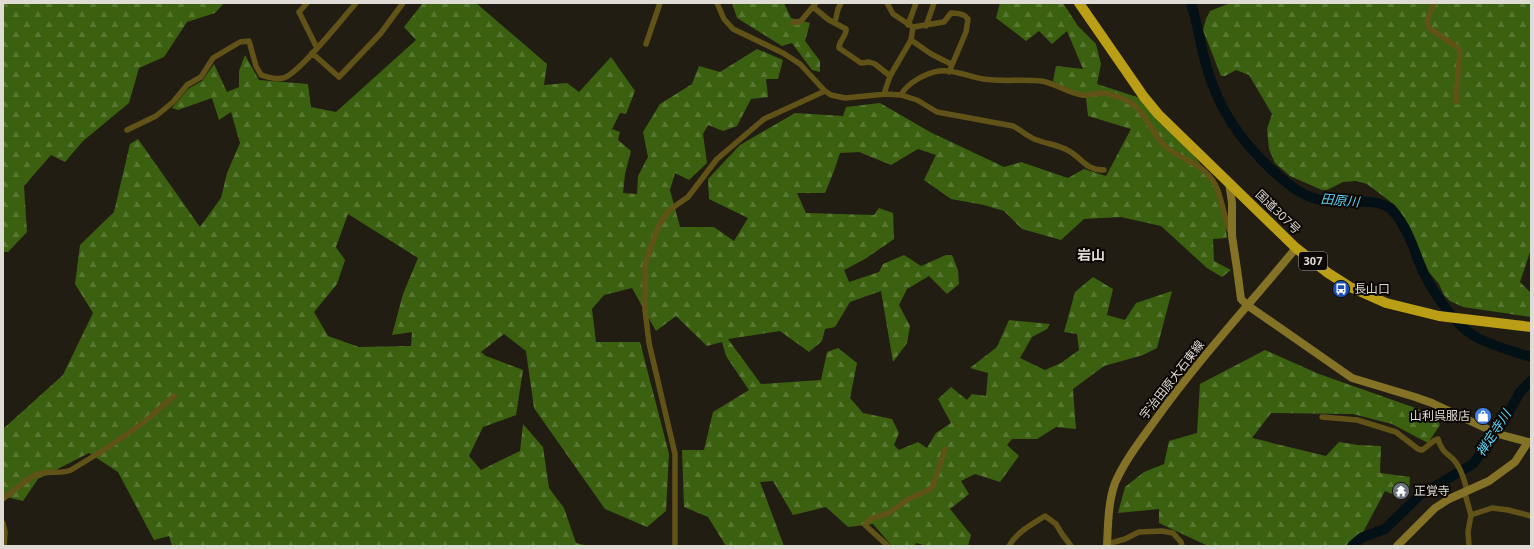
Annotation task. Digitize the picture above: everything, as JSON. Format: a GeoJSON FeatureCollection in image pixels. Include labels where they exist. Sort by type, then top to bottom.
{"type":"FeatureCollection","features":[{"type":"Feature","properties":{"kind":"highway","name":"国道307号"},"geometry":{"type":"LineString","coordinates":[[1079,3],[1144,97],[1158,114],[1296,248],[1328,273],[1362,293],[1399,307],[1439,316],[1531,327]]}},
{"type":"Feature","properties":{"kind":"street"},"geometry":{"type":"LineString","coordinates":[[307,3],[299,12],[317,48]]}},
{"type":"Feature","properties":{"kind":"street"},"geometry":{"type":"LineString","coordinates":[[126,130],[156,116],[173,102],[187,85],[201,77],[213,58],[240,42],[248,41],[256,66],[261,75],[272,78],[289,76],[317,48],[356,3]]}},
{"type":"Feature","properties":{"kind":"street"},"geometry":{"type":"LineString","coordinates":[[312,53],[339,77],[381,33],[402,3]]}},
{"type":"Feature","properties":{"kind":"street"},"geometry":{"type":"LineString","coordinates":[[646,44],[660,3]]}},
{"type":"Feature","properties":{"kind":"street"},"geometry":{"type":"LineString","coordinates":[[717,3],[724,19],[733,29],[783,53],[800,64],[825,91],[831,95],[845,98],[884,94],[901,95],[917,100],[938,112],[1013,126],[1022,130],[1035,140],[1049,143],[1070,152],[1079,160],[1096,170],[1104,170]]}},
{"type":"Feature","properties":{"kind":"street"},"geometry":{"type":"LineString","coordinates":[[835,22],[841,3]]}},
{"type":"Feature","properties":{"kind":"street"},"geometry":{"type":"LineString","coordinates":[[887,3],[893,14],[911,26],[926,26],[944,22],[948,14],[951,13],[967,17],[966,32],[951,64],[949,72]]}},
{"type":"Feature","properties":{"kind":"street"},"geometry":{"type":"LineString","coordinates":[[884,94],[890,76],[911,40],[911,26],[916,3]]}},
{"type":"Feature","properties":{"kind":"street"},"geometry":{"type":"LineString","coordinates":[[926,26],[934,3]]}},
{"type":"Feature","properties":{"kind":"street"},"geometry":{"type":"LineString","coordinates":[[1434,3],[1427,21],[1429,28],[1457,47],[1460,51],[1456,102]]}},
{"type":"Feature","properties":{"kind":"street"},"geometry":{"type":"LineString","coordinates":[[793,23],[801,21],[814,5],[847,31],[839,44],[839,48],[861,63],[875,64],[890,76]]}},
{"type":"Feature","properties":{"kind":"street"},"geometry":{"type":"LineString","coordinates":[[911,40],[931,54],[951,64]]}},
{"type":"Feature","properties":{"kind":"street"},"geometry":{"type":"LineString","coordinates":[[901,95],[903,90],[926,75],[938,71],[984,79],[1042,81],[1082,95],[1103,93],[1115,96],[1132,104],[1144,116],[1156,138],[1166,147],[1200,167],[1214,183],[1232,236]]}},
{"type":"Feature","properties":{"kind":"street"},"geometry":{"type":"LineString","coordinates":[[675,546],[675,454],[649,343],[645,310],[646,266],[648,252],[659,225],[668,211],[688,197],[717,159],[764,119],[825,91]]}},
{"type":"Feature","properties":{"kind":"street"},"geometry":{"type":"LineString","coordinates":[[1229,183],[1232,203],[1232,236],[1241,299],[1247,305],[1352,378],[1432,403],[1498,434],[1529,442],[1516,462],[1489,481],[1449,499],[1435,508],[1396,546]]}},
{"type":"Feature","properties":{"kind":"street","name":"宇治田原大石東線"},"geometry":{"type":"LineString","coordinates":[[1107,546],[1110,506],[1115,485],[1123,466],[1176,392],[1296,248]]}},
{"type":"Feature","properties":{"kind":"street"},"geometry":{"type":"LineString","coordinates":[[3,500],[34,475],[43,472],[65,472],[77,466],[143,423],[174,396]]}},
{"type":"Feature","properties":{"kind":"street"},"geometry":{"type":"LineString","coordinates":[[1322,417],[1357,420],[1396,432],[1422,450],[1426,449],[1434,440],[1438,439],[1440,447],[1446,455],[1456,462],[1462,473],[1467,491],[1465,494],[1471,515],[1468,532],[1469,546]]}},
{"type":"Feature","properties":{"kind":"street"},"geometry":{"type":"LineString","coordinates":[[888,546],[865,524],[870,519],[889,513],[908,499],[929,490],[933,486],[945,449]]}},
{"type":"Feature","properties":{"kind":"street"},"geometry":{"type":"LineString","coordinates":[[1471,515],[1492,508],[1508,510],[1531,516]]}},
{"type":"Feature","properties":{"kind":"street"},"geometry":{"type":"LineString","coordinates":[[1009,546],[1012,540],[1045,516],[1056,524],[1071,546]]}},
{"type":"Feature","properties":{"kind":"street"},"geometry":{"type":"LineString","coordinates":[[3,523],[4,546]]}},
{"type":"Feature","properties":{"kind":"street"},"geometry":{"type":"LineString","coordinates":[[1107,546],[1139,532],[1162,531],[1173,533],[1181,542],[1182,546]]}},
{"type":"Feature","properties":{"kind":"green space"},"geometry":{"type":"Polygon","coordinates":[[[3,3],[224,3],[215,13],[187,22],[164,57],[139,68],[129,103],[83,141],[65,162],[51,155],[24,186],[27,232],[8,252],[3,252],[3,3]]]}},
{"type":"Feature","properties":{"kind":"green space"},"geometry":{"type":"Polygon","coordinates":[[[423,3],[476,3],[547,64],[544,85],[567,83],[579,92],[611,57],[635,91],[626,114],[620,113],[612,129],[620,132],[618,140],[631,151],[625,174],[623,193],[637,194],[638,176],[648,157],[643,132],[660,104],[692,84],[699,66],[720,72],[757,49],[783,60],[778,79],[766,79],[768,97],[751,99],[737,126],[723,131],[708,125],[703,134],[707,163],[689,180],[675,173],[670,190],[680,227],[714,227],[734,241],[748,218],[709,199],[708,179],[740,145],[795,113],[843,116],[846,107],[880,103],[930,132],[1004,167],[1021,162],[1068,178],[1084,169],[1106,176],[1131,129],[1088,116],[1086,98],[1053,81],[1056,66],[1083,69],[1067,31],[1052,44],[1039,31],[1026,41],[996,18],[1000,3],[1063,3],[1078,26],[1096,44],[1101,64],[1097,84],[1140,98],[1195,157],[1221,191],[1227,238],[1213,239],[1214,261],[1231,270],[1222,277],[1207,268],[1161,226],[1121,217],[1084,219],[1061,240],[1022,229],[1004,211],[984,205],[951,199],[924,180],[936,155],[918,149],[891,165],[859,152],[840,153],[825,193],[797,193],[806,213],[874,215],[879,208],[893,213],[894,239],[865,259],[844,270],[849,282],[879,272],[883,264],[904,255],[921,266],[946,255],[952,255],[958,270],[959,284],[947,294],[929,276],[907,289],[899,305],[910,326],[907,343],[893,362],[881,291],[850,302],[835,327],[825,329],[822,341],[809,352],[780,331],[728,339],[761,384],[821,380],[827,352],[838,348],[857,363],[850,398],[863,413],[892,419],[899,433],[894,445],[899,450],[918,442],[927,448],[936,433],[951,423],[938,399],[951,387],[967,400],[972,394],[986,396],[988,373],[970,368],[997,347],[1009,320],[1050,324],[1047,329],[1032,337],[1020,358],[1045,370],[1061,363],[1079,350],[1077,334],[1064,332],[1075,292],[1093,277],[1113,289],[1107,315],[1125,320],[1136,303],[1172,291],[1157,348],[1143,355],[1104,366],[1073,389],[1076,429],[1056,427],[1037,439],[1012,439],[1007,445],[1019,456],[1000,482],[975,474],[961,481],[969,494],[950,509],[971,535],[968,546],[927,546],[916,543],[914,546],[892,546],[873,524],[848,527],[826,507],[793,515],[773,481],[760,482],[784,546],[726,546],[708,517],[684,507],[682,450],[704,450],[713,412],[749,390],[726,356],[722,342],[707,346],[676,316],[656,331],[632,288],[604,295],[592,309],[596,342],[640,342],[669,454],[666,511],[647,527],[605,509],[534,408],[526,351],[504,334],[481,352],[486,356],[523,370],[516,415],[483,427],[469,456],[481,470],[520,451],[523,424],[543,447],[549,488],[564,508],[576,543],[589,546],[172,546],[169,536],[154,540],[118,472],[89,453],[38,479],[23,501],[3,496],[3,429],[63,375],[93,313],[75,284],[80,245],[114,212],[130,144],[138,139],[200,227],[221,198],[227,173],[240,143],[231,112],[219,120],[212,98],[178,110],[172,108],[188,89],[202,81],[214,64],[227,92],[239,87],[239,71],[245,55],[259,80],[308,84],[311,107],[336,112],[416,40],[404,27],[423,3]],[[348,214],[336,247],[345,260],[337,284],[314,312],[328,336],[359,347],[411,346],[412,332],[392,335],[403,294],[418,258],[348,214]]]}},
{"type":"Feature","properties":{"kind":"green space"},"geometry":{"type":"Polygon","coordinates":[[[732,3],[784,3],[791,18],[810,23],[805,41],[820,61],[820,72],[812,70],[792,43],[782,46],[737,18],[732,3]]]}},
{"type":"Feature","properties":{"kind":"green space"},"geometry":{"type":"Polygon","coordinates":[[[1230,3],[1531,3],[1531,249],[1520,282],[1531,293],[1531,317],[1463,307],[1450,301],[1444,295],[1439,284],[1428,271],[1409,227],[1395,205],[1367,184],[1356,181],[1343,182],[1327,190],[1322,190],[1290,176],[1275,163],[1269,149],[1267,129],[1272,114],[1249,75],[1236,70],[1225,76],[1221,76],[1203,30],[1210,11],[1230,3]]]}},
{"type":"Feature","properties":{"kind":"green space"},"geometry":{"type":"Polygon","coordinates":[[[1265,350],[1319,374],[1435,415],[1440,425],[1428,443],[1392,424],[1353,414],[1271,413],[1252,438],[1326,456],[1339,442],[1381,446],[1380,473],[1410,477],[1409,488],[1397,496],[1385,491],[1362,534],[1348,546],[1208,546],[1159,523],[1159,509],[1118,513],[1125,487],[1144,472],[1164,464],[1169,441],[1197,433],[1200,384],[1265,350]]]}},
{"type":"Feature","properties":{"kind":"waterway","name":"田原川"},"geometry":{"type":"LineString","coordinates":[[1191,3],[1205,60],[1218,98],[1232,124],[1250,148],[1278,176],[1303,194],[1326,201],[1371,202],[1387,206],[1397,216],[1405,229],[1428,282],[1442,303],[1458,322],[1466,330],[1481,340],[1531,357]]}},
{"type":"Feature","properties":{"kind":"waterway","name":"禅定寺川"},"geometry":{"type":"LineString","coordinates":[[1352,546],[1361,538],[1385,529],[1420,495],[1473,464],[1504,421],[1520,392],[1531,381]]}},
{"type":"Feature","properties":{"kind":"place","name":"長山口"},"geometry":{"type":"Point","coordinates":[1341,289]}},
{"type":"Feature","properties":{"kind":"place","name":"山利呉服店"},"geometry":{"type":"Point","coordinates":[1483,416]}},
{"type":"Feature","properties":{"kind":"place","name":"正覚寺"},"geometry":{"type":"Point","coordinates":[1401,491]}},
{"type":"Feature","properties":{"kind":"district","name":"岩山"},"geometry":{"type":"Point","coordinates":[1091,255]}}]}
